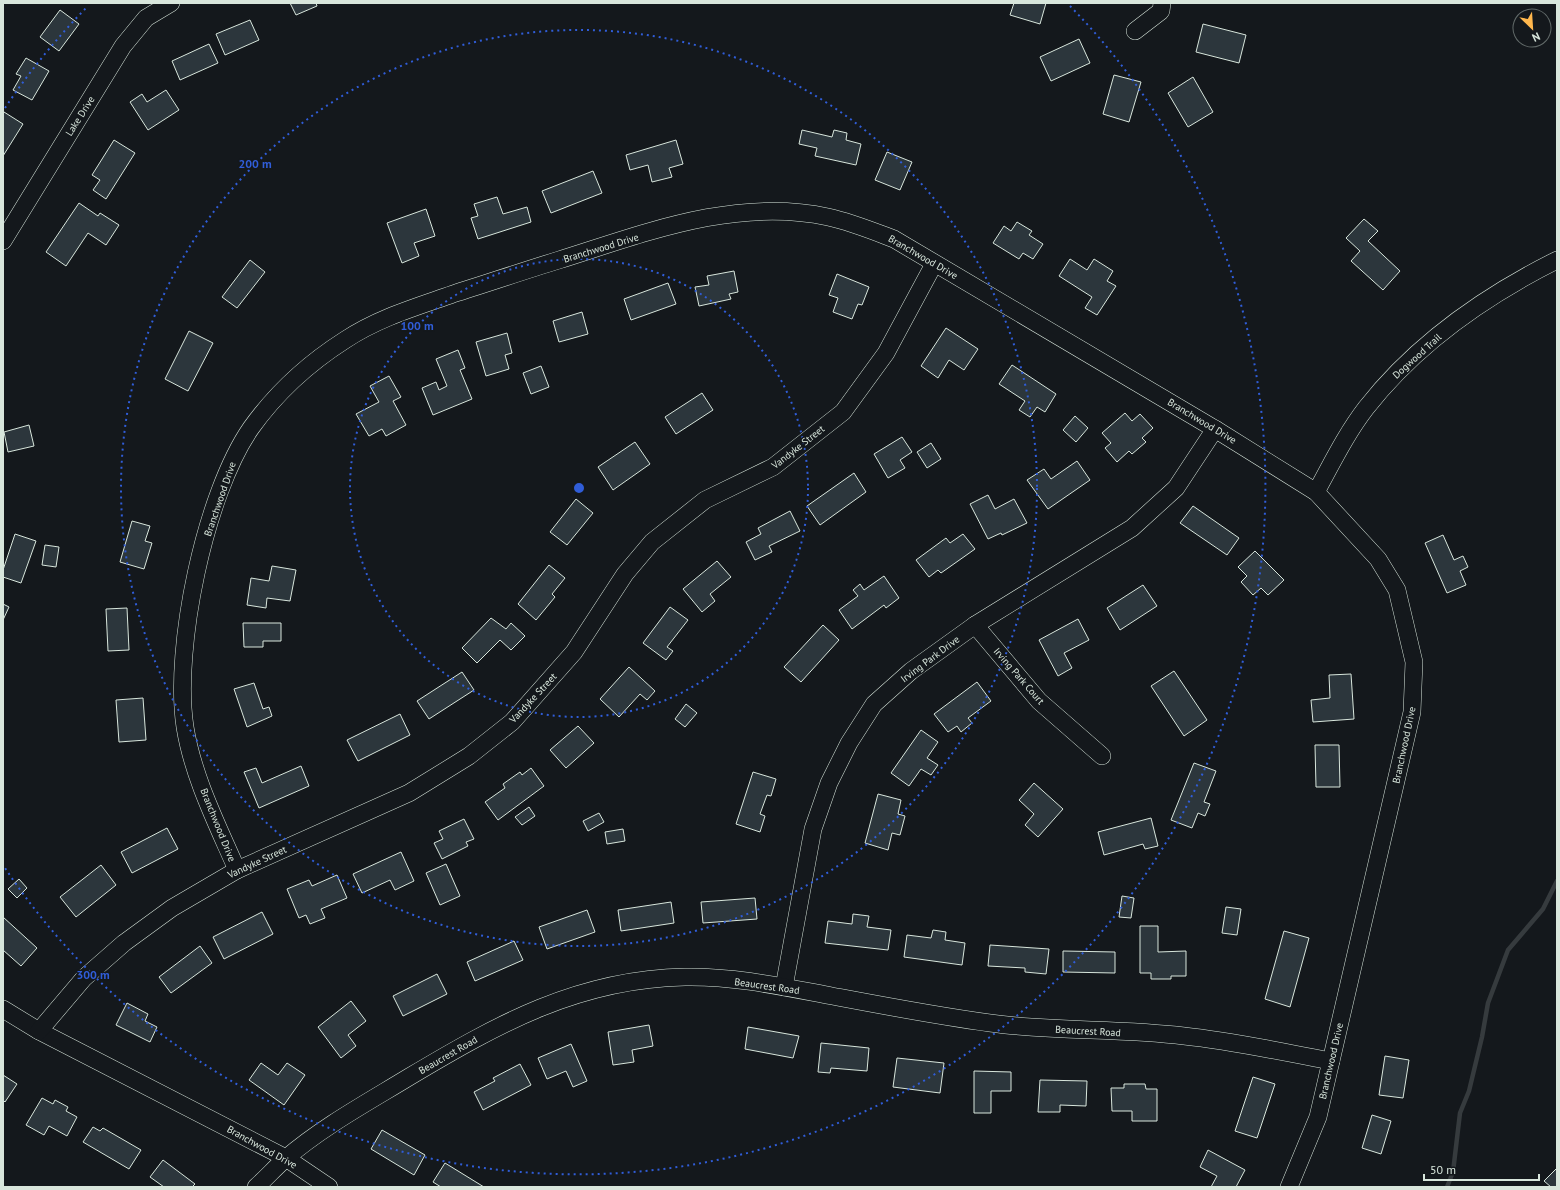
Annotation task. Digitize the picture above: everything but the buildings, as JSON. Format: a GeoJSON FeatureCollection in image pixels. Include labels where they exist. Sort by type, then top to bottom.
{"type":"FeatureCollection","features":[{"type":"Feature","properties":{"kind":"street","name":"Lake Drive"},"geometry":{"type":"LineString","coordinates":[[3,241],[123,46],[146,18],[171,3]]}},
{"type":"Feature","properties":{"kind":"street"},"geometry":{"type":"LineString","coordinates":[[1135,31],[1161,11],[1162,3]]}},
{"type":"Feature","properties":{"kind":"street","name":"Branchwood Drive"},"geometry":{"type":"LineString","coordinates":[[237,870],[204,793],[190,754],[185,726],[183,698],[183,663],[185,642],[197,574],[209,526],[222,486],[236,454],[250,430],[267,408],[291,382],[323,355],[346,339],[377,322],[409,309],[622,241],[710,217],[737,212],[766,210],[801,213],[828,217],[855,224],[894,239],[934,264],[1215,428],[1316,492],[1378,559],[1397,590],[1414,662],[1412,712],[1318,1117],[1289,1187]]}},
{"type":"Feature","properties":{"kind":"street","name":"Dogwood Trail"},"geometry":{"type":"LineString","coordinates":[[1316,492],[1346,437],[1367,408],[1394,376],[1424,348],[1491,296],[1521,278],[1557,260]]}},
{"type":"Feature","properties":{"kind":"street","name":"Vandyke Street"},"geometry":{"type":"LineString","coordinates":[[39,1031],[84,978],[124,943],[172,908],[237,870],[409,793],[469,756],[512,722],[574,652],[625,574],[652,542],[705,500],[773,467],[843,412],[886,353],[934,264]]}},
{"type":"Feature","properties":{"kind":"street","name":"Irving Park Drive"},"geometry":{"type":"LineString","coordinates":[[784,987],[813,829],[829,783],[849,743],[874,704],[911,671],[975,625],[1132,528],[1176,488],[1215,428]]}},
{"type":"Feature","properties":{"kind":"street","name":"Irving Park Court"},"geometry":{"type":"LineString","coordinates":[[975,625],[1039,701],[1102,756]]}},
{"type":"Feature","properties":{"kind":"street","name":"Beaucrest Road"},"geometry":{"type":"LineString","coordinates":[[256,1187],[286,1158],[349,1114],[451,1053],[512,1020],[551,1003],[598,988],[653,979],[694,977],[784,987],[929,1015],[1008,1026],[1184,1035],[1331,1061]]}},
{"type":"Feature","properties":{"kind":"street","name":"Branchwood Drive"},"geometry":{"type":"LineString","coordinates":[[3,1009],[39,1031],[286,1158],[329,1187]]}},
{"type":"Feature","properties":{"kind":"waterway"},"geometry":{"type":"LineString","coordinates":[[1447,1187],[1453,1172],[1460,1113],[1469,1091],[1482,1037],[1488,1003],[1508,950],[1543,909],[1557,881]]}}]}
